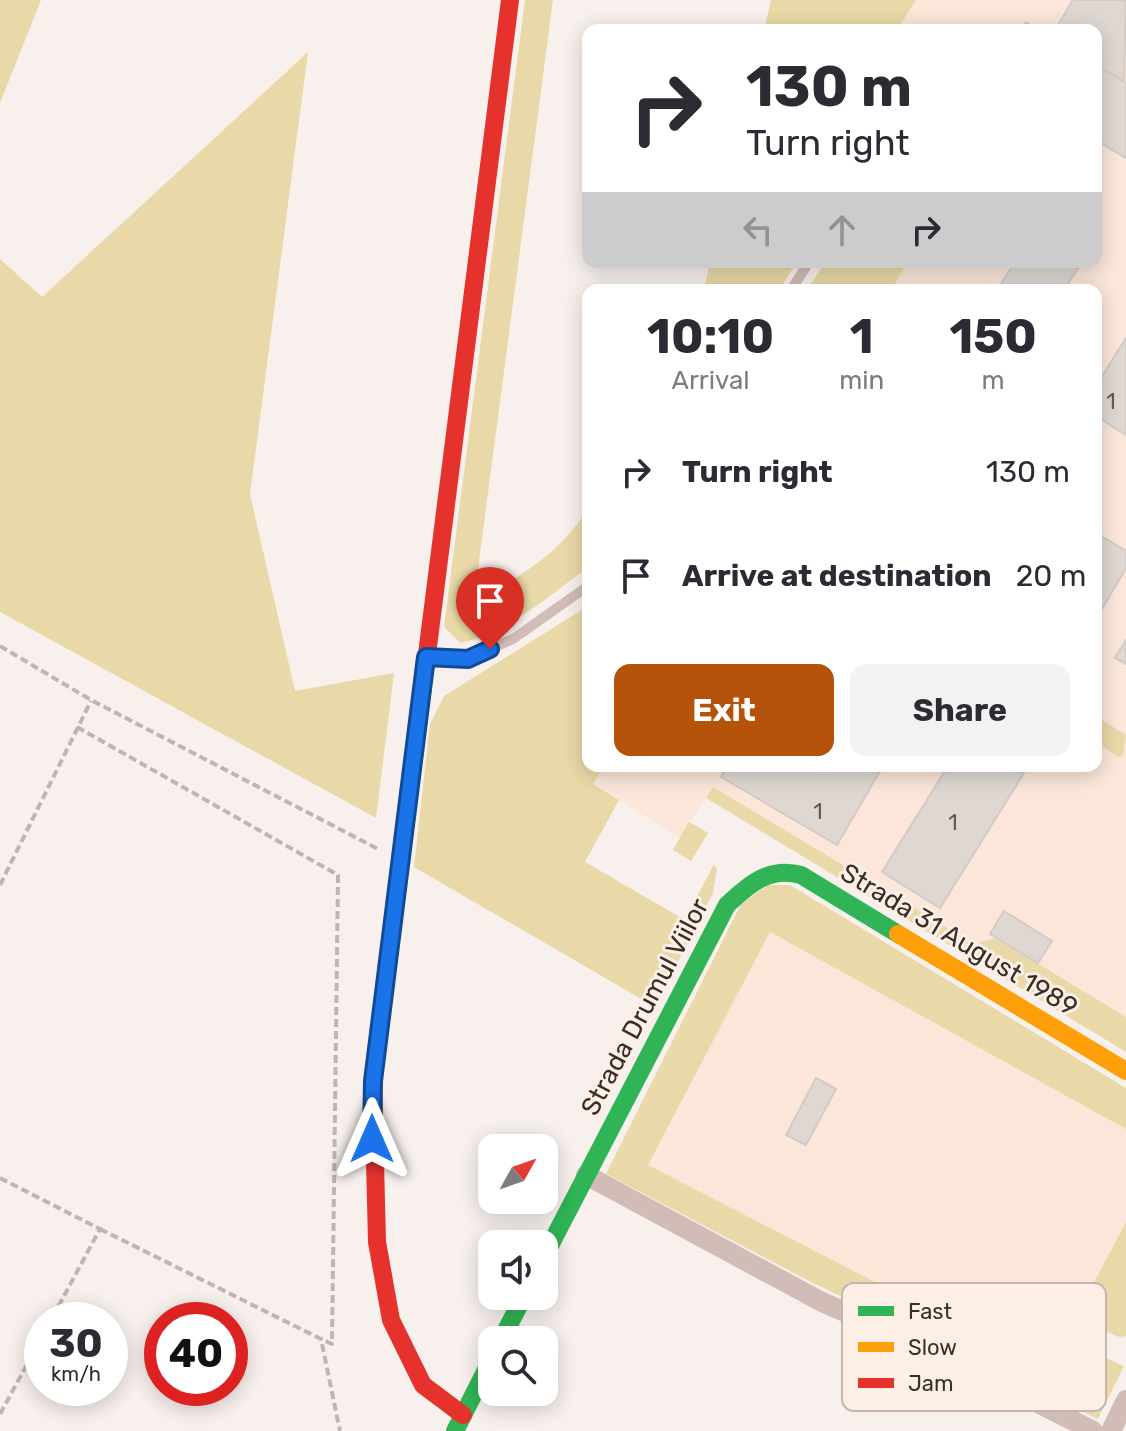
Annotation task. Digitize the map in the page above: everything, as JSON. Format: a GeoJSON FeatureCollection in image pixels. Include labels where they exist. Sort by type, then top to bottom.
{"type":"FeatureCollection","features":[{"type":"Feature","properties":{"kind":"street"},"geometry":{"type":"LineString","coordinates":[[478,1386],[459,1423],[423,1385],[391,1320],[377,1242],[372,1167],[373,1081],[510,0]]}},
{"type":"Feature","properties":{"kind":"street","name":"Strada 31 August 1989"},"geometry":{"type":"LineString","coordinates":[[761,877],[783,871],[801,875],[1126,1071]]}},
{"type":"Feature","properties":{"kind":"street","name":"Strada Drumul Viilor"},"geometry":{"type":"LineString","coordinates":[[558,1230],[727,905],[761,877]]}},
{"type":"Feature","properties":{"kind":"street"},"geometry":{"type":"LineString","coordinates":[[586,1175],[842,1311]]}},
{"type":"Feature","properties":{"kind":"street"},"geometry":{"type":"LineString","coordinates":[[1111,1431],[1126,1400]]}},
{"type":"Feature","properties":{"kind":"street"},"geometry":{"type":"LineString","coordinates":[[1054,1411],[1093,1431]]}},
{"type":"Feature","properties":{"kind":"lane"},"geometry":{"type":"LineString","coordinates":[[426,657],[468,659],[513,639],[582,590]]}},
{"type":"Feature","properties":{"kind":"path"},"geometry":{"type":"LineString","coordinates":[[0,646],[91,700],[399,860]]}},
{"type":"Feature","properties":{"kind":"path"},"geometry":{"type":"LineString","coordinates":[[0,885],[91,700]]}},
{"type":"Feature","properties":{"kind":"path"},"geometry":{"type":"LineString","coordinates":[[0,1178],[332,1344],[338,875],[77,727]]}},
{"type":"Feature","properties":{"kind":"path"},"geometry":{"type":"LineString","coordinates":[[61,1302],[100,1229]]}},
{"type":"Feature","properties":{"kind":"path"},"geometry":{"type":"LineString","coordinates":[[321,1339],[340,1431]]}},
{"type":"Feature","properties":{"kind":"path"},"geometry":{"type":"LineString","coordinates":[[0,1414],[24,1370]]}},
{"type":"Feature","properties":{"kind":"shaded area"},"geometry":{"type":"Polygon","coordinates":[[[0,0],[41,0],[0,103],[0,0]]]}},
{"type":"Feature","properties":{"kind":"shaded area"},"geometry":{"type":"Polygon","coordinates":[[[525,0],[553,0],[474,599],[507,583],[538,562],[566,537],[582,517],[582,572],[512,622],[478,638],[460,643],[444,627],[525,0]]]}},
{"type":"Feature","properties":{"kind":"shaded area"},"geometry":{"type":"Polygon","coordinates":[[[771,0],[916,0],[901,24],[765,24],[771,0]]]}},
{"type":"Feature","properties":{"kind":"shaded area"},"geometry":{"type":"Polygon","coordinates":[[[916,0],[1126,0],[1126,1017],[996,938],[974,944],[712,788],[680,838],[593,784],[600,772],[1102,772],[1102,284],[895,284],[904,268],[1102,268],[1102,24],[901,24],[916,0]]]}},
{"type":"Feature","properties":{"kind":"shaded area"},"geometry":{"type":"Polygon","coordinates":[[[308,52],[250,494],[295,691],[394,673],[376,818],[0,612],[0,259],[42,297],[308,52]]]}},
{"type":"Feature","properties":{"kind":"shaded area"},"geometry":{"type":"Polygon","coordinates":[[[709,268],[793,268],[783,284],[705,284],[709,268]]]}},
{"type":"Feature","properties":{"kind":"shaded area"},"geometry":{"type":"Polygon","coordinates":[[[821,268],[904,268],[895,284],[811,284],[821,268]]]}},
{"type":"Feature","properties":{"kind":"shaded area"},"geometry":{"type":"Polygon","coordinates":[[[582,610],[582,772],[600,772],[593,784],[619,800],[585,862],[685,920],[714,864],[717,869],[713,893],[655,1007],[414,867],[430,724],[444,696],[582,610]]]}},
{"type":"Feature","properties":{"kind":"shaded area"},"geometry":{"type":"Polygon","coordinates":[[[1102,720],[1126,735],[1123,756],[1118,757],[1102,746],[1102,720]]]}},
{"type":"Feature","properties":{"kind":"shaded area"},"geometry":{"type":"Polygon","coordinates":[[[713,787],[974,944],[996,938],[1126,1017],[1126,1052],[706,798],[713,787]]]}},
{"type":"Feature","properties":{"kind":"shaded area"},"geometry":{"type":"Polygon","coordinates":[[[689,822],[708,833],[691,861],[673,850],[689,822]]]}},
{"type":"Feature","properties":{"kind":"shaded area"},"geometry":{"type":"Polygon","coordinates":[[[768,885],[790,885],[1126,1088],[1126,1129],[770,932],[648,1165],[877,1283],[842,1283],[842,1297],[606,1174],[741,904],[768,885]]]}},
{"type":"Feature","properties":{"kind":"shaded area"},"geometry":{"type":"Polygon","coordinates":[[[770,932],[1126,1129],[1126,1222],[1093,1283],[878,1283],[648,1165],[770,932]]]}},
{"type":"Feature","properties":{"kind":"shaded area"},"geometry":{"type":"Polygon","coordinates":[[[1126,1222],[1126,1336],[1119,1337],[1106,1331],[1106,1283],[1094,1283],[1126,1222]]]}},
{"type":"Feature","properties":{"kind":"shaded area"},"geometry":{"type":"Polygon","coordinates":[[[1106,1358],[1124,1366],[1106,1403],[1106,1358]]]}},
{"type":"Feature","properties":{"kind":"shaded area"},"geometry":{"type":"Polygon","coordinates":[[[1081,1411],[1102,1411],[1098,1419],[1081,1411]]]}},
{"type":"Feature","properties":{"kind":"building"},"geometry":{"type":"Polygon","coordinates":[[[1073,0],[1126,0],[1124,81],[1102,68],[1102,24],[1059,24],[1073,0]]]}},
{"type":"Feature","properties":{"kind":"building"},"geometry":{"type":"Polygon","coordinates":[[[1102,69],[1126,83],[1126,158],[1102,144],[1102,69]]]}},
{"type":"Feature","properties":{"kind":"building"},"geometry":{"type":"Polygon","coordinates":[[[1011,268],[1078,268],[1068,284],[1001,284],[1011,268]]]}},
{"type":"Feature","properties":{"kind":"building"},"geometry":{"type":"Polygon","coordinates":[[[1126,338],[1126,435],[1102,420],[1102,376],[1126,338]]]}},
{"type":"Feature","properties":{"kind":"building"},"geometry":{"type":"Polygon","coordinates":[[[1102,537],[1126,551],[1126,568],[1102,609],[1102,537]]]}},
{"type":"Feature","properties":{"kind":"building"},"geometry":{"type":"Polygon","coordinates":[[[1126,640],[1126,664],[1115,658],[1126,640]]]}},
{"type":"Feature","properties":{"kind":"building"},"geometry":{"type":"Polygon","coordinates":[[[724,772],[880,772],[837,845],[721,777],[724,772]]]}},
{"type":"Feature","properties":{"kind":"building"},"geometry":{"type":"Polygon","coordinates":[[[944,772],[1024,773],[940,908],[882,872],[944,772]]]}},
{"type":"Feature","properties":{"kind":"building"},"geometry":{"type":"Polygon","coordinates":[[[1004,911],[1052,941],[1038,963],[990,934],[1004,911]]]}},
{"type":"Feature","properties":{"kind":"building"},"geometry":{"type":"Polygon","coordinates":[[[816,1078],[836,1089],[806,1145],[786,1135],[816,1078]]]}},
{"type":"Feature","properties":{"kind":"traffic: fast"},"geometry":{"type":"LineString","coordinates":[[376,1060],[425,670]]}},
{"type":"Feature","properties":{"kind":"traffic: fast"},"geometry":{"type":"LineString","coordinates":[[558,1230],[727,905],[735,897],[770,875],[801,875],[898,934]]}},
{"type":"Feature","properties":{"kind":"traffic: fast"},"geometry":{"type":"LineString","coordinates":[[508,1326],[517,1310]]}},
{"type":"Feature","properties":{"kind":"traffic: fast"},"geometry":{"type":"LineString","coordinates":[[455,1431],[478,1386]]}},
{"type":"Feature","properties":{"kind":"traffic: slow"},"geometry":{"type":"LineString","coordinates":[[898,934],[1126,1071]]}},
{"type":"Feature","properties":{"kind":"traffic: jam"},"geometry":{"type":"LineString","coordinates":[[425,670],[510,0]]}},
{"type":"Feature","properties":{"kind":"traffic: jam"},"geometry":{"type":"LineString","coordinates":[[376,1060],[373,1081],[377,1242],[391,1320],[423,1385],[463,1415]]}},
{"type":"Feature","properties":{"kind":"route"},"geometry":{"type":"LineString","coordinates":[[372,1139],[373,1081],[426,657],[468,659],[490,649]]}}]}
